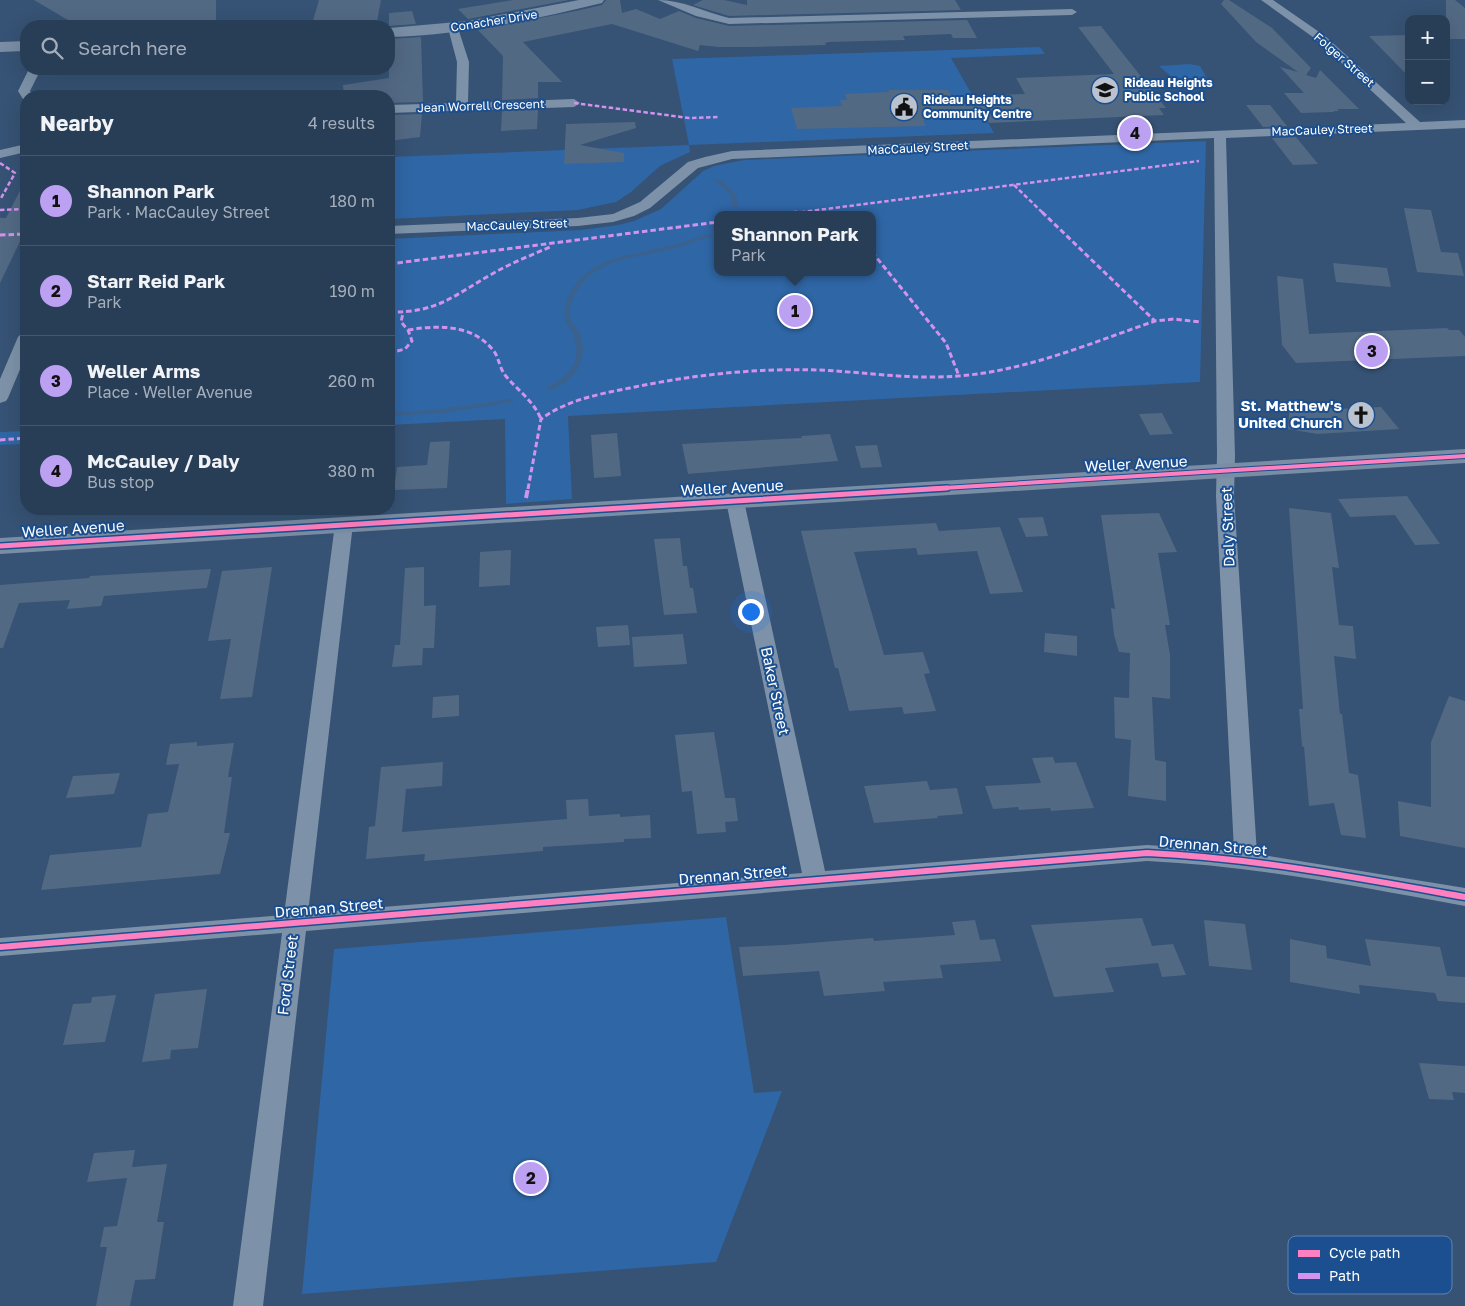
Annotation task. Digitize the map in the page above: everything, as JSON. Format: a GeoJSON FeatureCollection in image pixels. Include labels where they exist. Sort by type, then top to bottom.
{"type":"FeatureCollection","features":[{"type":"Feature","properties":{"kind":"street","name":"Conacher Drive"},"geometry":{"type":"LineString","coordinates":[[395,33],[453,28],[524,18],[597,0]]}},
{"type":"Feature","properties":{"kind":"street"},"geometry":{"type":"LineString","coordinates":[[663,0],[700,14],[729,22],[1072,12]]}},
{"type":"Feature","properties":{"kind":"street"},"geometry":{"type":"LineString","coordinates":[[998,0],[1005,13]]}},
{"type":"Feature","properties":{"kind":"street","name":"Folger Street"},"geometry":{"type":"LineString","coordinates":[[1266,0],[1321,38],[1417,126]]}},
{"type":"Feature","properties":{"kind":"street"},"geometry":{"type":"LineString","coordinates":[[453,28],[463,62],[462,107]]}},
{"type":"Feature","properties":{"kind":"street"},"geometry":{"type":"LineString","coordinates":[[0,47],[20,46]]}},
{"type":"Feature","properties":{"kind":"street"},"geometry":{"type":"LineString","coordinates":[[24,90],[32,75]]}},
{"type":"Feature","properties":{"kind":"street","name":"Jean Worrell Crescent"},"geometry":{"type":"LineString","coordinates":[[395,109],[574,103]]}},
{"type":"Feature","properties":{"kind":"street","name":"MacCauley Street"},"geometry":{"type":"LineString","coordinates":[[395,230],[578,222],[609,218],[644,206],[689,167],[703,161],[732,155],[1465,124]]}},
{"type":"Feature","properties":{"kind":"street","name":"Daly Street"},"geometry":{"type":"LineString","coordinates":[[1220,134],[1225,496],[1246,859]]}},
{"type":"Feature","properties":{"kind":"street"},"geometry":{"type":"LineString","coordinates":[[0,154],[20,149]]}},
{"type":"Feature","properties":{"kind":"street"},"geometry":{"type":"LineString","coordinates":[[0,398],[20,351]]}},
{"type":"Feature","properties":{"kind":"street","name":"Weller Avenue"},"geometry":{"type":"LineString","coordinates":[[0,546],[1465,456]]}},
{"type":"Feature","properties":{"kind":"street","name":"Baker Street"},"geometry":{"type":"LineString","coordinates":[[735,500],[815,880]]}},
{"type":"Feature","properties":{"kind":"street","name":"Ford Street"},"geometry":{"type":"LineString","coordinates":[[248,1306],[344,524]]}},
{"type":"Feature","properties":{"kind":"street","name":"Drennan Street"},"geometry":{"type":"LineString","coordinates":[[0,947],[1147,853],[1246,859],[1465,897]]}},
{"type":"Feature","properties":{"kind":"shaded area"},"geometry":{"type":"Polygon","coordinates":[[[1040,47],[1045,54],[951,58],[994,133],[689,145],[672,59],[1040,47]]]}},
{"type":"Feature","properties":{"kind":"shaded area"},"geometry":{"type":"Polygon","coordinates":[[[1190,64],[1200,66],[1208,80],[1175,80],[1159,66],[1190,64]]]}},
{"type":"Feature","properties":{"kind":"shaded area"},"geometry":{"type":"Polygon","coordinates":[[[1206,141],[1200,382],[568,416],[572,499],[506,504],[505,419],[395,425],[395,239],[581,230],[618,225],[634,221],[661,209],[703,171],[714,166],[744,160],[1206,141]]]}},
{"type":"Feature","properties":{"kind":"shaded area"},"geometry":{"type":"Polygon","coordinates":[[[689,145],[690,152],[660,166],[631,192],[616,202],[578,210],[395,219],[395,157],[689,145]]]}},
{"type":"Feature","properties":{"kind":"shaded area"},"geometry":{"type":"Polygon","coordinates":[[[20,431],[20,444],[0,445],[0,432],[20,431]]]}},
{"type":"Feature","properties":{"kind":"shaded area"},"geometry":{"type":"Polygon","coordinates":[[[726,917],[754,1093],[782,1091],[716,1262],[302,1294],[334,949],[726,917]]]}},
{"type":"Feature","properties":{"kind":"building"},"geometry":{"type":"Polygon","coordinates":[[[34,0],[216,0],[216,20],[68,20],[34,0]]]}},
{"type":"Feature","properties":{"kind":"building"},"geometry":{"type":"Polygon","coordinates":[[[319,0],[381,0],[377,20],[313,20],[319,0]]]}},
{"type":"Feature","properties":{"kind":"building"},"geometry":{"type":"Polygon","coordinates":[[[513,0],[569,0],[468,19],[458,9],[513,0]]]}},
{"type":"Feature","properties":{"kind":"building"},"geometry":{"type":"Polygon","coordinates":[[[606,0],[620,0],[622,13],[636,9],[660,19],[679,11],[696,18],[729,26],[967,20],[977,38],[953,38],[951,34],[903,36],[905,40],[829,42],[825,43],[826,45],[718,47],[700,45],[698,51],[612,24],[523,42],[562,82],[538,82],[538,98],[502,100],[503,56],[478,30],[602,5],[606,0]]]}},
{"type":"Feature","properties":{"kind":"building"},"geometry":{"type":"Polygon","coordinates":[[[703,0],[724,0],[747,5],[747,0],[955,0],[961,10],[729,16],[693,5],[703,0]]]}},
{"type":"Feature","properties":{"kind":"building"},"geometry":{"type":"Polygon","coordinates":[[[1224,0],[1229,0],[1272,28],[1311,68],[1306,75],[1316,78],[1320,70],[1359,109],[1337,109],[1339,111],[1301,113],[1284,93],[1304,93],[1280,67],[1298,72],[1256,42],[1221,4],[1224,0]]]}},
{"type":"Feature","properties":{"kind":"building"},"geometry":{"type":"Polygon","coordinates":[[[1446,0],[1455,0],[1465,8],[1465,39],[1450,39],[1450,15],[1446,15],[1446,0]]]}},
{"type":"Feature","properties":{"kind":"building"},"geometry":{"type":"Polygon","coordinates":[[[412,11],[416,24],[395,26],[395,20],[389,20],[389,13],[412,11]]]}},
{"type":"Feature","properties":{"kind":"building"},"geometry":{"type":"Polygon","coordinates":[[[1101,26],[1166,108],[1159,108],[1164,115],[989,123],[986,117],[923,120],[926,126],[797,129],[791,108],[842,106],[840,100],[847,100],[845,94],[889,92],[888,90],[948,90],[952,97],[1025,94],[1016,78],[1114,74],[1078,27],[1101,26]]]}},
{"type":"Feature","properties":{"kind":"building"},"geometry":{"type":"Polygon","coordinates":[[[1405,35],[1405,73],[1369,36],[1405,35]]]}},
{"type":"Feature","properties":{"kind":"building"},"geometry":{"type":"Polygon","coordinates":[[[421,37],[423,102],[395,103],[395,90],[343,90],[343,85],[389,78],[389,75],[395,75],[395,39],[421,37]]]}},
{"type":"Feature","properties":{"kind":"building"},"geometry":{"type":"Polygon","coordinates":[[[1246,105],[1270,105],[1287,126],[1263,127],[1246,105]]]}},
{"type":"Feature","properties":{"kind":"building"},"geometry":{"type":"Polygon","coordinates":[[[538,110],[537,129],[501,131],[502,111],[538,110]]]}},
{"type":"Feature","properties":{"kind":"building"},"geometry":{"type":"Polygon","coordinates":[[[422,114],[420,137],[395,140],[395,115],[422,114]]]}},
{"type":"Feature","properties":{"kind":"building"},"geometry":{"type":"Polygon","coordinates":[[[635,122],[636,128],[580,145],[624,153],[624,162],[564,164],[566,124],[635,122]]]}},
{"type":"Feature","properties":{"kind":"building"},"geometry":{"type":"Polygon","coordinates":[[[1296,137],[1318,164],[1293,165],[1272,138],[1296,137]]]}},
{"type":"Feature","properties":{"kind":"building"},"geometry":{"type":"Polygon","coordinates":[[[20,191],[20,241],[0,283],[0,218],[6,218],[20,191]]]}},
{"type":"Feature","properties":{"kind":"building"},"geometry":{"type":"Polygon","coordinates":[[[1404,208],[1431,210],[1441,252],[1458,253],[1464,276],[1417,272],[1404,208]]]}},
{"type":"Feature","properties":{"kind":"building"},"geometry":{"type":"Polygon","coordinates":[[[1333,263],[1387,268],[1391,287],[1336,282],[1333,263]]]}},
{"type":"Feature","properties":{"kind":"building"},"geometry":{"type":"Polygon","coordinates":[[[1277,276],[1303,279],[1309,334],[1447,328],[1449,330],[1459,330],[1465,337],[1465,356],[1296,363],[1282,345],[1277,276]]]}},
{"type":"Feature","properties":{"kind":"building","name":"St. Matthew's United Church"},"geometry":{"type":"Polygon","coordinates":[[[1290,402],[1336,409],[1381,407],[1399,429],[1317,434],[1288,429],[1290,402]]]}},
{"type":"Feature","properties":{"kind":"building"},"geometry":{"type":"Polygon","coordinates":[[[1162,413],[1173,434],[1150,435],[1139,414],[1162,413]]]}},
{"type":"Feature","properties":{"kind":"building"},"geometry":{"type":"Polygon","coordinates":[[[617,433],[621,476],[594,478],[591,435],[617,433]]]}},
{"type":"Feature","properties":{"kind":"building"},"geometry":{"type":"Polygon","coordinates":[[[830,434],[838,461],[688,474],[682,444],[802,438],[801,436],[830,434]]]}},
{"type":"Feature","properties":{"kind":"building"},"geometry":{"type":"Polygon","coordinates":[[[450,441],[447,488],[395,490],[397,467],[427,465],[430,442],[450,441]]]}},
{"type":"Feature","properties":{"kind":"building"},"geometry":{"type":"Polygon","coordinates":[[[877,445],[882,467],[861,468],[855,446],[877,445]]]}},
{"type":"Feature","properties":{"kind":"building"},"geometry":{"type":"Polygon","coordinates":[[[1407,496],[1440,544],[1415,545],[1395,515],[1350,517],[1338,499],[1407,496]]]}},
{"type":"Feature","properties":{"kind":"building"},"geometry":{"type":"Polygon","coordinates":[[[1289,508],[1331,513],[1339,568],[1332,567],[1339,625],[1353,626],[1356,659],[1334,656],[1340,714],[1342,714],[1349,773],[1358,775],[1366,838],[1341,835],[1334,803],[1309,806],[1299,709],[1303,709],[1289,508]]]}},
{"type":"Feature","properties":{"kind":"building"},"geometry":{"type":"Polygon","coordinates":[[[1159,513],[1177,552],[1158,553],[1170,625],[1165,625],[1170,655],[1170,699],[1152,697],[1155,760],[1166,762],[1166,801],[1128,796],[1131,740],[1115,738],[1114,697],[1129,698],[1130,653],[1119,652],[1114,635],[1111,608],[1115,609],[1101,515],[1159,513]]]}},
{"type":"Feature","properties":{"kind":"building"},"geometry":{"type":"Polygon","coordinates":[[[1043,517],[1048,536],[1026,537],[1018,518],[1043,517]]]}},
{"type":"Feature","properties":{"kind":"building"},"geometry":{"type":"Polygon","coordinates":[[[936,523],[939,531],[1000,527],[1023,592],[990,594],[977,551],[918,555],[916,548],[854,552],[884,655],[923,652],[930,673],[924,674],[936,711],[904,714],[902,707],[849,711],[838,668],[835,668],[801,531],[936,523]]]}},
{"type":"Feature","properties":{"kind":"building"},"geometry":{"type":"Polygon","coordinates":[[[680,538],[683,566],[687,566],[690,588],[693,588],[697,613],[664,615],[654,539],[680,538]]]}},
{"type":"Feature","properties":{"kind":"building"},"geometry":{"type":"Polygon","coordinates":[[[511,550],[510,585],[479,587],[480,552],[511,550]]]}},
{"type":"Feature","properties":{"kind":"building"},"geometry":{"type":"Polygon","coordinates":[[[272,567],[252,697],[220,699],[231,639],[208,641],[222,571],[272,567]]]}},
{"type":"Feature","properties":{"kind":"building"},"geometry":{"type":"Polygon","coordinates":[[[424,567],[424,606],[436,605],[434,648],[423,648],[422,665],[392,667],[395,645],[400,645],[405,568],[424,567]]]}},
{"type":"Feature","properties":{"kind":"building"},"geometry":{"type":"Polygon","coordinates":[[[211,569],[207,588],[104,596],[101,606],[67,609],[70,600],[19,603],[3,648],[0,648],[0,585],[89,578],[90,576],[211,569]]]}},
{"type":"Feature","properties":{"kind":"building"},"geometry":{"type":"Polygon","coordinates":[[[628,625],[630,645],[598,647],[596,627],[628,625]]]}},
{"type":"Feature","properties":{"kind":"building"},"geometry":{"type":"Polygon","coordinates":[[[1045,633],[1077,636],[1077,656],[1044,652],[1045,633]]]}},
{"type":"Feature","properties":{"kind":"building"},"geometry":{"type":"Polygon","coordinates":[[[683,634],[687,664],[634,667],[632,637],[683,634]]]}},
{"type":"Feature","properties":{"kind":"building"},"geometry":{"type":"Polygon","coordinates":[[[459,695],[459,716],[432,718],[433,697],[459,695]]]}},
{"type":"Feature","properties":{"kind":"building"},"geometry":{"type":"Polygon","coordinates":[[[1449,696],[1465,701],[1465,848],[1400,836],[1398,801],[1431,807],[1431,742],[1449,696]]]}},
{"type":"Feature","properties":{"kind":"building"},"geometry":{"type":"Polygon","coordinates":[[[714,732],[725,798],[735,798],[738,821],[725,822],[726,832],[697,834],[692,791],[682,792],[675,735],[714,732]]]}},
{"type":"Feature","properties":{"kind":"building"},"geometry":{"type":"Polygon","coordinates":[[[197,742],[197,746],[234,743],[228,777],[232,777],[224,833],[230,833],[220,874],[41,890],[50,855],[141,847],[148,814],[168,812],[179,764],[166,765],[170,744],[197,742]]]}},
{"type":"Feature","properties":{"kind":"building"},"geometry":{"type":"Polygon","coordinates":[[[1053,757],[1055,763],[1076,762],[1094,808],[1051,811],[1050,808],[1019,810],[1018,807],[993,809],[985,786],[1041,783],[1032,758],[1053,757]]]}},
{"type":"Feature","properties":{"kind":"building"},"geometry":{"type":"Polygon","coordinates":[[[443,762],[442,786],[406,789],[402,832],[567,819],[566,800],[588,799],[589,816],[620,814],[620,817],[650,815],[651,838],[624,839],[624,842],[543,847],[543,851],[424,861],[425,854],[366,859],[369,827],[375,826],[381,767],[443,762]]]}},
{"type":"Feature","properties":{"kind":"building"},"geometry":{"type":"Polygon","coordinates":[[[120,773],[114,794],[66,798],[73,776],[120,773]]]}},
{"type":"Feature","properties":{"kind":"building"},"geometry":{"type":"Polygon","coordinates":[[[927,781],[930,790],[957,788],[963,814],[874,823],[864,786],[927,781]]]}},
{"type":"Feature","properties":{"kind":"building"},"geometry":{"type":"Polygon","coordinates":[[[1142,918],[1152,946],[1173,944],[1186,975],[1162,977],[1158,963],[1105,968],[1114,992],[1054,997],[1031,925],[1142,918]]]}},
{"type":"Feature","properties":{"kind":"building"},"geometry":{"type":"Polygon","coordinates":[[[975,920],[980,940],[995,939],[1001,961],[940,965],[943,978],[883,982],[885,991],[824,996],[819,971],[743,976],[739,947],[873,938],[874,941],[955,935],[952,922],[975,920]]]}},
{"type":"Feature","properties":{"kind":"building"},"geometry":{"type":"Polygon","coordinates":[[[1204,920],[1245,924],[1252,970],[1209,966],[1204,920]]]}},
{"type":"Feature","properties":{"kind":"building"},"geometry":{"type":"Polygon","coordinates":[[[1290,939],[1326,946],[1327,958],[1371,966],[1365,939],[1440,947],[1447,976],[1465,977],[1465,1003],[1438,1001],[1435,993],[1359,985],[1360,994],[1290,982],[1290,939]]]}},
{"type":"Feature","properties":{"kind":"building"},"geometry":{"type":"Polygon","coordinates":[[[207,989],[198,1048],[171,1050],[170,1059],[142,1062],[155,994],[207,989]]]}},
{"type":"Feature","properties":{"kind":"building"},"geometry":{"type":"Polygon","coordinates":[[[116,995],[105,1042],[63,1045],[73,1004],[91,1003],[92,997],[116,995]]]}},
{"type":"Feature","properties":{"kind":"building"},"geometry":{"type":"Polygon","coordinates":[[[1419,1063],[1465,1066],[1465,1093],[1452,1092],[1454,1100],[1429,1099],[1419,1063]]]}},
{"type":"Feature","properties":{"kind":"building"},"geometry":{"type":"Polygon","coordinates":[[[135,1150],[132,1167],[167,1164],[157,1222],[164,1222],[155,1279],[135,1280],[130,1306],[96,1306],[107,1247],[100,1247],[104,1227],[117,1226],[127,1178],[87,1182],[94,1153],[135,1150]]]}},
{"type":"Feature","properties":{"kind":"waterway"},"geometry":{"type":"LineString","coordinates":[[717,180],[733,194],[736,208]]}},
{"type":"Feature","properties":{"kind":"waterway"},"geometry":{"type":"LineString","coordinates":[[548,389],[571,375],[579,361],[579,343],[567,314],[574,290],[586,276],[615,260],[709,236]]}},
{"type":"Feature","properties":{"kind":"waterway"},"geometry":{"type":"LineString","coordinates":[[395,415],[442,411],[511,401]]}},
{"type":"Feature","properties":{"kind":"marked path"},"geometry":{"type":"LineString","coordinates":[[574,103],[689,118],[718,117]]}},
{"type":"Feature","properties":{"kind":"marked path"},"geometry":{"type":"LineString","coordinates":[[807,211],[1199,161]]}},
{"type":"Feature","properties":{"kind":"marked path"},"geometry":{"type":"LineString","coordinates":[[0,163],[15,173],[0,200]]}},
{"type":"Feature","properties":{"kind":"marked path"},"geometry":{"type":"LineString","coordinates":[[1014,185],[1155,321]]}},
{"type":"Feature","properties":{"kind":"marked path"},"geometry":{"type":"LineString","coordinates":[[0,210],[20,209]]}},
{"type":"Feature","properties":{"kind":"marked path"},"geometry":{"type":"LineString","coordinates":[[395,263],[714,223]]}},
{"type":"Feature","properties":{"kind":"marked path"},"geometry":{"type":"LineString","coordinates":[[0,235],[20,234]]}},
{"type":"Feature","properties":{"kind":"marked path"},"geometry":{"type":"LineString","coordinates":[[395,312],[421,311],[445,302],[493,273],[552,246]]}},
{"type":"Feature","properties":{"kind":"marked path"},"geometry":{"type":"LineString","coordinates":[[876,257],[946,343],[959,376]]}},
{"type":"Feature","properties":{"kind":"marked path"},"geometry":{"type":"LineString","coordinates":[[395,352],[405,349],[412,341],[408,330],[401,322],[403,313]]}},
{"type":"Feature","properties":{"kind":"marked path"},"geometry":{"type":"LineString","coordinates":[[526,498],[541,419],[549,413],[575,401],[636,386],[752,371],[798,370],[919,377],[985,373],[1035,361],[1155,321],[1174,319],[1200,322]]}},
{"type":"Feature","properties":{"kind":"marked path"},"geometry":{"type":"LineString","coordinates":[[408,330],[431,327],[454,328],[465,330],[484,341],[497,356],[503,372],[535,406],[541,419]]}},
{"type":"Feature","properties":{"kind":"marked path"},"geometry":{"type":"LineString","coordinates":[[0,440],[20,438]]}},
{"type":"Feature","properties":{"kind":"cycle path"},"geometry":{"type":"LineString","coordinates":[[0,546],[1465,456]]}},
{"type":"Feature","properties":{"kind":"cycle path"},"geometry":{"type":"LineString","coordinates":[[0,947],[1147,853],[1227,858],[1267,863],[1465,897]]}},
{"type":"Feature","properties":{"kind":"place","name":"Rideau Heights Public School"},"geometry":{"type":"Point","coordinates":[1105,90]}},
{"type":"Feature","properties":{"kind":"place","name":"Rideau Heights Community Centre"},"geometry":{"type":"Point","coordinates":[904,107]}},
{"type":"Feature","properties":{"kind":"place","name":"McCauley / Daly"},"geometry":{"type":"Point","coordinates":[1135,133]}},
{"type":"Feature","properties":{"kind":"place","name":"Shannon Park"},"geometry":{"type":"Point","coordinates":[795,311]}},
{"type":"Feature","properties":{"kind":"place","name":"Weller Arms"},"geometry":{"type":"Point","coordinates":[1372,351]}},
{"type":"Feature","properties":{"kind":"place","name":"St. Matthew's United Church"},"geometry":{"type":"Point","coordinates":[1361,415]}},
{"type":"Feature","properties":{"kind":"place","name":"Starr Reid Park"},"geometry":{"type":"Point","coordinates":[531,1178]}}]}
